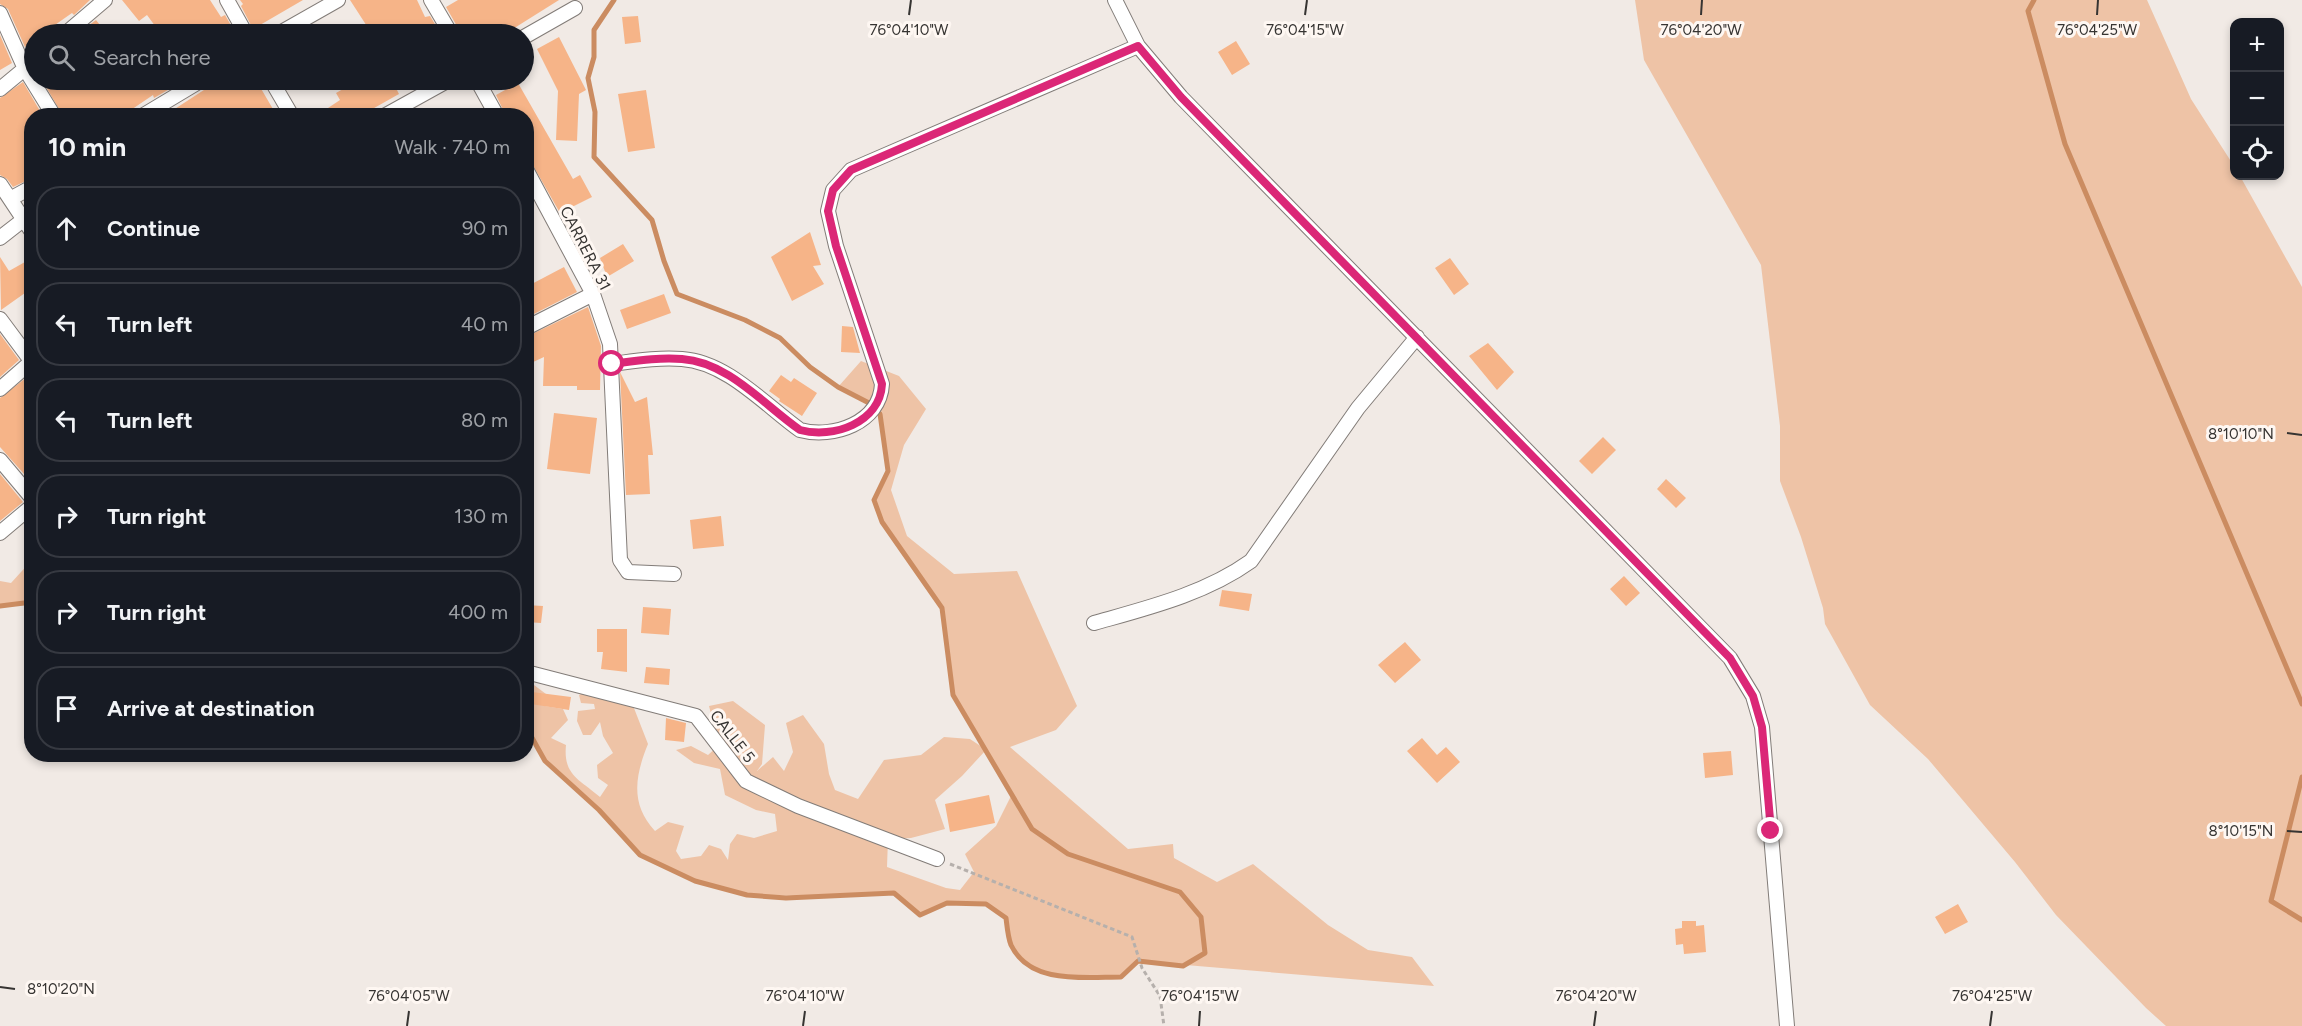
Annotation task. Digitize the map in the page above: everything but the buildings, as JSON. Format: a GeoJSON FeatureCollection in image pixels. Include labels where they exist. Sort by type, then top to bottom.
{"type":"FeatureCollection","features":[{"type":"Feature","properties":{"kind":"street"},"geometry":{"type":"LineString","coordinates":[[74,24],[91,5],[105,0]]}},
{"type":"Feature","properties":{"kind":"street"},"geometry":{"type":"LineString","coordinates":[[227,0],[240,24]]}},
{"type":"Feature","properties":{"kind":"street"},"geometry":{"type":"LineString","coordinates":[[296,24],[338,0]]}},
{"type":"Feature","properties":{"kind":"street"},"geometry":{"type":"LineString","coordinates":[[431,0],[445,24]]}},
{"type":"Feature","properties":{"kind":"street"},"geometry":{"type":"LineString","coordinates":[[1115,0],[1138,46],[1181,97],[1730,658],[1753,696],[1762,727],[1787,1026]]}},
{"type":"Feature","properties":{"kind":"street"},"geometry":{"type":"LineString","coordinates":[[534,31],[575,8]]}},
{"type":"Feature","properties":{"kind":"street"},"geometry":{"type":"LineString","coordinates":[[0,14],[24,55]]}},
{"type":"Feature","properties":{"kind":"street"},"geometry":{"type":"LineString","coordinates":[[612,364],[653,359],[698,362],[718,369],[800,430],[812,434],[837,431],[873,412],[880,402],[882,384],[836,246],[828,211],[833,190],[851,170],[1138,46]]}},
{"type":"Feature","properties":{"kind":"street"},"geometry":{"type":"LineString","coordinates":[[0,89],[24,70]]}},
{"type":"Feature","properties":{"kind":"street"},"geometry":{"type":"LineString","coordinates":[[42,90],[50,108]]}},
{"type":"Feature","properties":{"kind":"street"},"geometry":{"type":"LineString","coordinates":[[155,108],[185,90]]}},
{"type":"Feature","properties":{"kind":"street"},"geometry":{"type":"LineString","coordinates":[[278,90],[288,108]]}},
{"type":"Feature","properties":{"kind":"street"},"geometry":{"type":"LineString","coordinates":[[398,108],[431,90]]}},
{"type":"Feature","properties":{"kind":"street"},"geometry":{"type":"LineString","coordinates":[[483,90],[493,108]]}},
{"type":"Feature","properties":{"kind":"street"},"geometry":{"type":"LineString","coordinates":[[0,184],[23,220],[0,238]]}},
{"type":"Feature","properties":{"kind":"street"},"geometry":{"type":"LineString","coordinates":[[10,199],[24,191]]}},
{"type":"Feature","properties":{"kind":"street","name":"CARRERA 31"},"geometry":{"type":"LineString","coordinates":[[534,192],[593,294],[610,344],[620,560],[628,572],[674,573]]}},
{"type":"Feature","properties":{"kind":"street"},"geometry":{"type":"LineString","coordinates":[[534,324],[593,294]]}},
{"type":"Feature","properties":{"kind":"street"},"geometry":{"type":"LineString","coordinates":[[0,319],[24,352]]}},
{"type":"Feature","properties":{"kind":"street"},"geometry":{"type":"LineString","coordinates":[[1094,623],[1171,601],[1236,572],[1251,561],[1358,408],[1417,337]]}},
{"type":"Feature","properties":{"kind":"street"},"geometry":{"type":"LineString","coordinates":[[0,389],[24,368]]}},
{"type":"Feature","properties":{"kind":"street"},"geometry":{"type":"LineString","coordinates":[[0,460],[24,488]]}},
{"type":"Feature","properties":{"kind":"street"},"geometry":{"type":"LineString","coordinates":[[0,533],[24,513]]}},
{"type":"Feature","properties":{"kind":"street","name":"CALLE 5"},"geometry":{"type":"LineString","coordinates":[[534,674],[696,716],[747,781],[798,806],[937,859]]}},
{"type":"Feature","properties":{"kind":"path"},"geometry":{"type":"LineString","coordinates":[[937,859],[1112,926],[1132,937],[1142,968],[1149,974],[1160,996],[1164,1026]]}},
{"type":"Feature","properties":{"kind":"shaded area"},"geometry":{"type":"Polygon","coordinates":[[[1635,0],[2147,0],[2191,99],[2230,160],[2230,180],[2242,180],[2302,287],[2302,1026],[2166,1026],[2056,915],[2015,862],[1928,759],[1870,705],[1825,624],[1823,608],[1801,537],[1780,481],[1780,426],[1761,265],[1644,60],[1635,0]]]}},
{"type":"Feature","properties":{"kind":"shaded area"},"geometry":{"type":"Polygon","coordinates":[[[861,361],[899,376],[926,409],[904,445],[891,490],[907,536],[954,574],[1017,571],[1077,706],[1056,730],[1010,747],[1128,849],[1173,844],[1174,858],[1217,882],[1253,864],[1328,925],[1368,950],[1412,957],[1434,986],[1138,961],[1121,977],[1075,977],[1045,973],[1031,967],[1020,958],[1011,945],[1006,918],[986,904],[947,903],[920,915],[894,893],[765,895],[704,884],[673,873],[629,846],[601,812],[556,772],[534,744],[534,685],[546,694],[545,706],[563,709],[568,720],[551,738],[566,745],[567,763],[570,770],[579,781],[600,797],[608,785],[598,778],[597,765],[613,753],[603,736],[600,722],[591,735],[583,735],[577,721],[578,711],[595,709],[594,704],[581,703],[579,695],[586,692],[632,703],[648,744],[640,767],[637,789],[638,800],[647,821],[655,831],[668,822],[684,826],[676,851],[681,859],[701,856],[709,845],[721,849],[728,860],[730,844],[737,834],[754,838],[777,831],[775,814],[756,810],[725,795],[720,769],[694,763],[676,750],[691,746],[708,755],[719,745],[709,706],[733,701],[765,725],[762,764],[757,771],[773,757],[784,771],[793,752],[786,723],[803,715],[824,744],[829,774],[835,790],[858,799],[884,760],[921,755],[944,737],[970,739],[985,749],[953,695],[942,608],[882,522],[874,500],[888,471],[880,414],[869,403],[838,387],[861,361]],[[986,750],[935,800],[945,829],[911,838],[888,839],[887,867],[946,888],[960,890],[974,872],[965,854],[996,826],[1011,796],[986,750]]]}},
{"type":"Feature","properties":{"kind":"shaded area"},"geometry":{"type":"Polygon","coordinates":[[[24,569],[24,603],[0,606],[0,581],[11,583],[24,569]]]}},
{"type":"Feature","properties":{"kind":"waterway"},"geometry":{"type":"LineString","coordinates":[[614,0],[594,30],[594,57],[588,78],[595,112],[594,157],[652,220],[677,294],[745,320],[780,338],[810,367],[838,387],[869,403]]}},
{"type":"Feature","properties":{"kind":"waterway"},"geometry":{"type":"LineString","coordinates":[[2034,0],[2028,11],[2065,144],[2302,704]]}},
{"type":"Feature","properties":{"kind":"waterway"},"geometry":{"type":"LineString","coordinates":[[534,741],[545,761],[599,810],[640,855],[695,881],[747,895],[786,898],[894,893],[920,915],[947,903],[986,904],[1006,918],[1011,945],[1020,958],[1031,967],[1060,976],[1121,977],[1138,961],[1183,966],[1205,953],[1201,917],[1180,892],[1068,854],[1032,829],[953,695],[942,608],[882,522],[874,500],[888,471],[880,414]]}},
{"type":"Feature","properties":{"kind":"waterway"},"geometry":{"type":"LineString","coordinates":[[0,606],[24,603]]}},
{"type":"Feature","properties":{"kind":"waterway"},"geometry":{"type":"LineString","coordinates":[[2302,777],[2271,901],[2302,920]]}},
{"type":"Feature","properties":{"kind":"route"},"geometry":{"type":"LineString","coordinates":[[612,364],[653,359],[683,359],[698,362],[718,369],[782,418],[800,430],[812,434],[837,431],[873,412],[880,402],[882,384],[836,246],[828,211],[829,199],[833,190],[851,170],[1138,46],[1181,97],[1730,658],[1753,696],[1762,727],[1771,831]]}}]}
